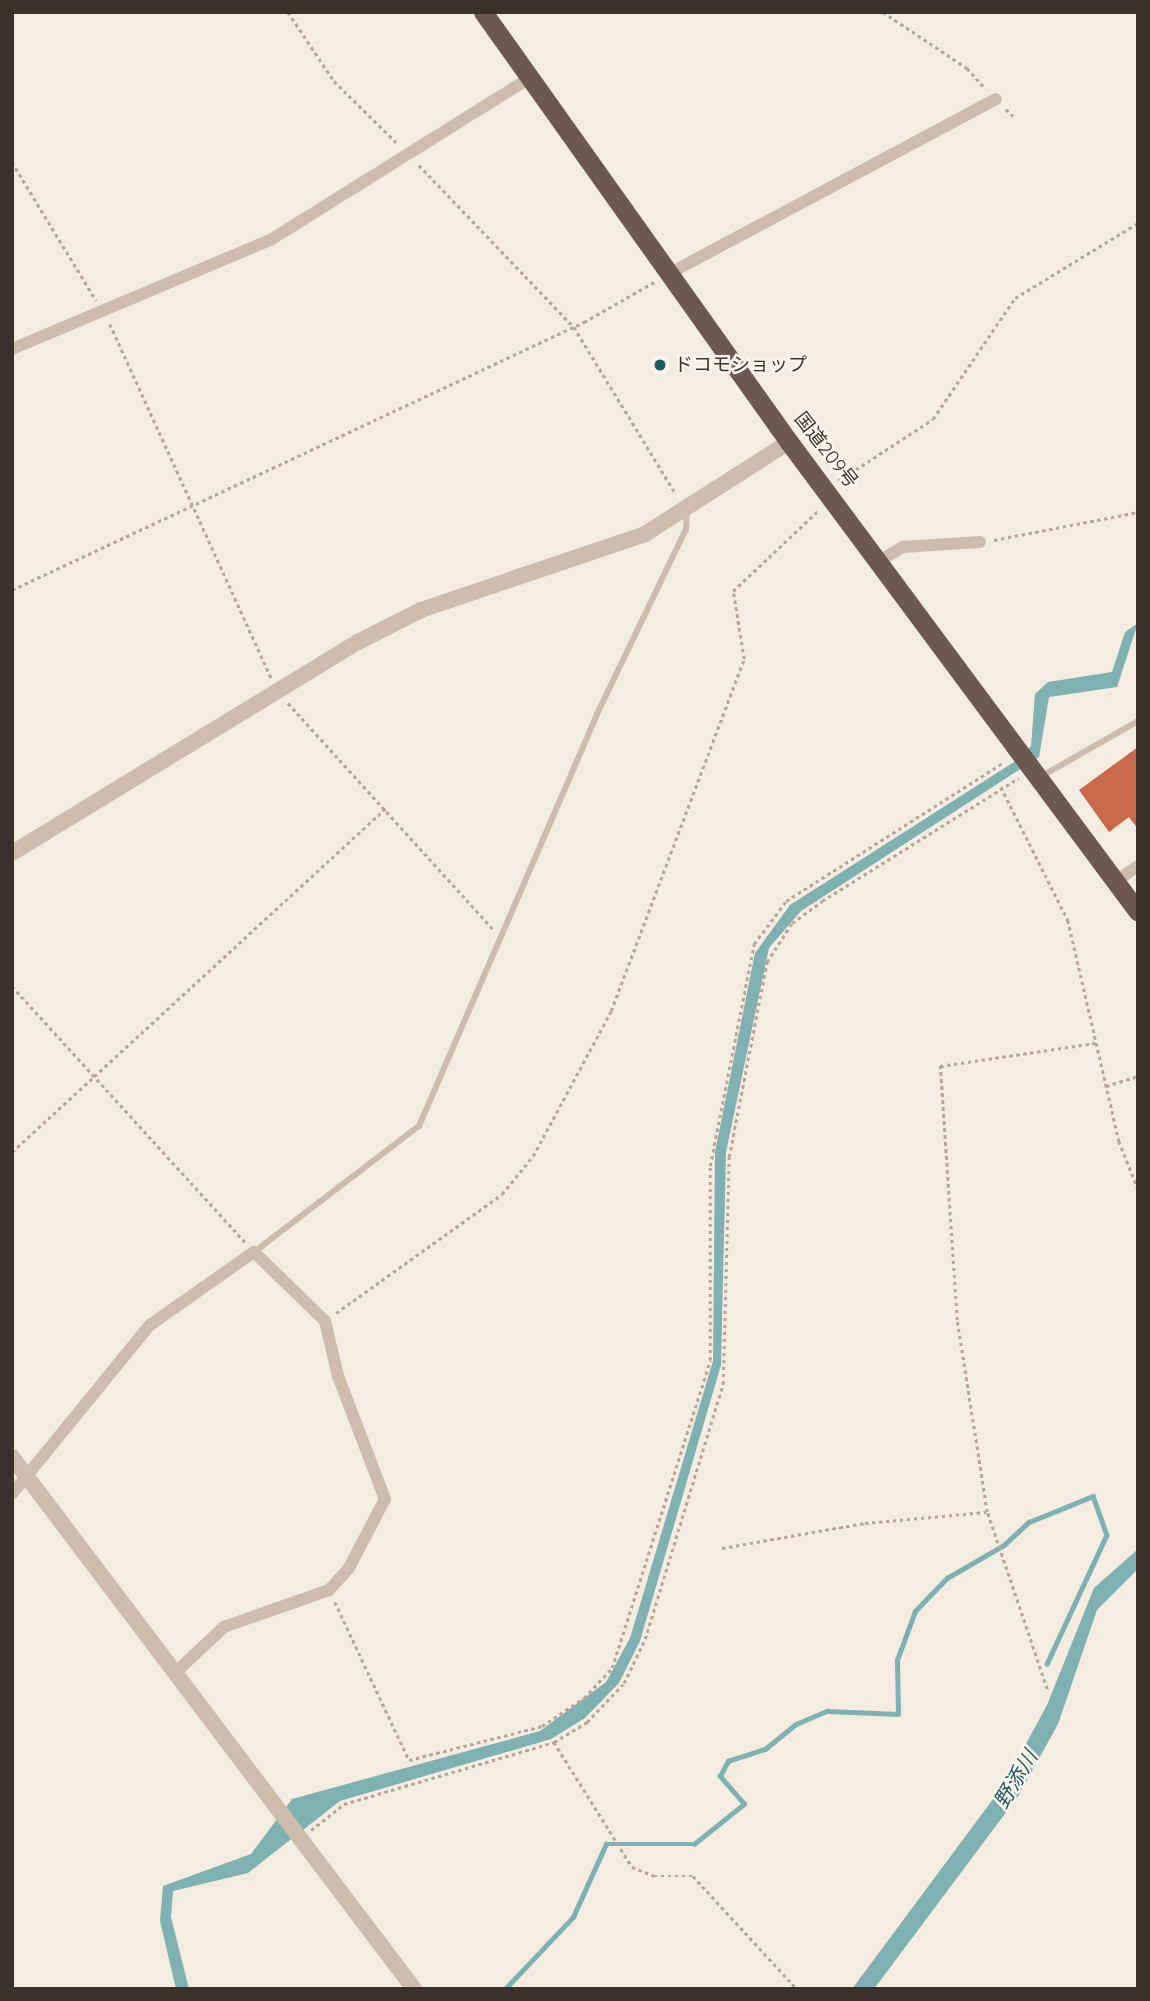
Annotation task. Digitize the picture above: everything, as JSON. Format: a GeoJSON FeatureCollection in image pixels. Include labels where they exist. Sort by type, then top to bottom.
{"type":"FeatureCollection","features":[{"type":"Feature","properties":{"kind":"highway","name":"国道209号"},"geometry":{"type":"LineString","coordinates":[[482,12],[672,271],[789,442],[881,560],[1015,755],[1037,773],[1138,912]]}},
{"type":"Feature","properties":{"kind":"street"},"geometry":{"type":"LineString","coordinates":[[12,349],[105,314],[272,239],[530,78]]}},
{"type":"Feature","properties":{"kind":"street"},"geometry":{"type":"LineString","coordinates":[[672,271],[996,99]]}},
{"type":"Feature","properties":{"kind":"street"},"geometry":{"type":"LineString","coordinates":[[12,853],[276,690],[421,610],[594,555],[687,512],[789,442]]}},
{"type":"Feature","properties":{"kind":"street"},"geometry":{"type":"LineString","coordinates":[[881,560],[903,547],[980,542]]}},
{"type":"Feature","properties":{"kind":"street"},"geometry":{"type":"LineString","coordinates":[[1115,882],[1138,866]]}},
{"type":"Feature","properties":{"kind":"street"},"geometry":{"type":"LineString","coordinates":[[12,1493],[26,1472],[150,1325],[254,1252],[325,1321],[338,1376],[385,1499],[349,1568],[330,1590],[224,1627],[178,1670]]}},
{"type":"Feature","properties":{"kind":"street"},"geometry":{"type":"LineString","coordinates":[[12,1457],[178,1670],[414,1989]]}},
{"type":"Feature","properties":{"kind":"lane"},"geometry":{"type":"LineString","coordinates":[[254,1252],[419,1126],[501,937],[686,529],[687,512]]}},
{"type":"Feature","properties":{"kind":"lane"},"geometry":{"type":"LineString","coordinates":[[1037,773],[1138,721]]}},
{"type":"Feature","properties":{"kind":"path"},"geometry":{"type":"LineString","coordinates":[[288,12],[334,80],[574,327],[687,512]]}},
{"type":"Feature","properties":{"kind":"path"},"geometry":{"type":"LineString","coordinates":[[883,12],[967,68],[1013,116]]}},
{"type":"Feature","properties":{"kind":"path"},"geometry":{"type":"LineString","coordinates":[[12,162],[105,314],[276,690],[501,937]]}},
{"type":"Feature","properties":{"kind":"path"},"geometry":{"type":"LineString","coordinates":[[325,1321],[502,1194],[533,1156],[611,1011],[744,659],[733,590],[830,492],[933,419],[1015,298],[1138,223]]}},
{"type":"Feature","properties":{"kind":"path"},"geometry":{"type":"LineString","coordinates":[[12,590],[574,327],[672,271]]}},
{"type":"Feature","properties":{"kind":"path"},"geometry":{"type":"LineString","coordinates":[[980,542],[1138,512]]}},
{"type":"Feature","properties":{"kind":"path"},"geometry":{"type":"LineString","coordinates":[[330,1590],[409,1760],[542,1726],[604,1677],[622,1647],[710,1360],[710,1166],[754,944],[786,901],[1015,755]]}},
{"type":"Feature","properties":{"kind":"path"},"geometry":{"type":"LineString","coordinates":[[303,1837],[344,1804],[554,1742],[607,1704],[635,1663],[723,1384],[733,1126],[759,994],[777,943],[822,901],[1001,788],[1068,920],[1088,990],[1095,1042],[1106,1086],[1138,1189]]}},
{"type":"Feature","properties":{"kind":"path"},"geometry":{"type":"LineString","coordinates":[[12,1152],[386,808]]}},
{"type":"Feature","properties":{"kind":"path"},"geometry":{"type":"LineString","coordinates":[[12,986],[254,1252]]}},
{"type":"Feature","properties":{"kind":"path"},"geometry":{"type":"LineString","coordinates":[[1047,1689],[986,1512],[957,1320],[940,1066],[1095,1042]]}},
{"type":"Feature","properties":{"kind":"path"},"geometry":{"type":"LineString","coordinates":[[1106,1086],[1138,1076]]}},
{"type":"Feature","properties":{"kind":"path"},"geometry":{"type":"LineString","coordinates":[[722,1548],[865,1523],[986,1512]]}},
{"type":"Feature","properties":{"kind":"path"},"geometry":{"type":"LineString","coordinates":[[554,1742],[632,1867],[654,1875],[693,1876],[797,1989]]}},
{"type":"Feature","properties":{"kind":"water"},"geometry":{"type":"Polygon","coordinates":[[[1138,623],[1117,687],[1049,697],[1039,757],[801,911],[769,948],[726,1152],[721,1365],[640,1641],[619,1683],[585,1718],[551,1739],[340,1801],[248,1873],[173,1891],[171,1917],[189,1989],[176,1989],[160,1921],[163,1886],[251,1854],[292,1799],[540,1731],[606,1682],[630,1638],[713,1361],[715,1152],[755,953],[790,905],[1014,762],[1031,746],[1035,694],[1048,682],[1112,672],[1125,632],[1138,623]]]}},
{"type":"Feature","properties":{"kind":"water","name":"野添川"},"geometry":{"type":"Polygon","coordinates":[[[1138,1549],[1138,1569],[1097,1610],[1058,1724],[1019,1795],[874,1989],[852,1989],[1005,1783],[1047,1705],[1094,1588],[1138,1549]]]}},
{"type":"Feature","properties":{"kind":"building"},"geometry":{"type":"Polygon","coordinates":[[[1138,747],[1138,829],[1129,817],[1109,832],[1079,790],[1138,747]]]}},
{"type":"Feature","properties":{"kind":"waterway"},"geometry":{"type":"LineString","coordinates":[[505,1989],[573,1917],[606,1844],[694,1844],[744,1804],[720,1776],[728,1761],[765,1749],[796,1724],[827,1711],[898,1714],[897,1660],[915,1611],[947,1578],[1004,1545],[1029,1522],[1093,1496],[1107,1535],[1047,1664]]}},
{"type":"Feature","properties":{"kind":"place","name":"ドコモショップ"},"geometry":{"type":"Point","coordinates":[660,365]}}]}
